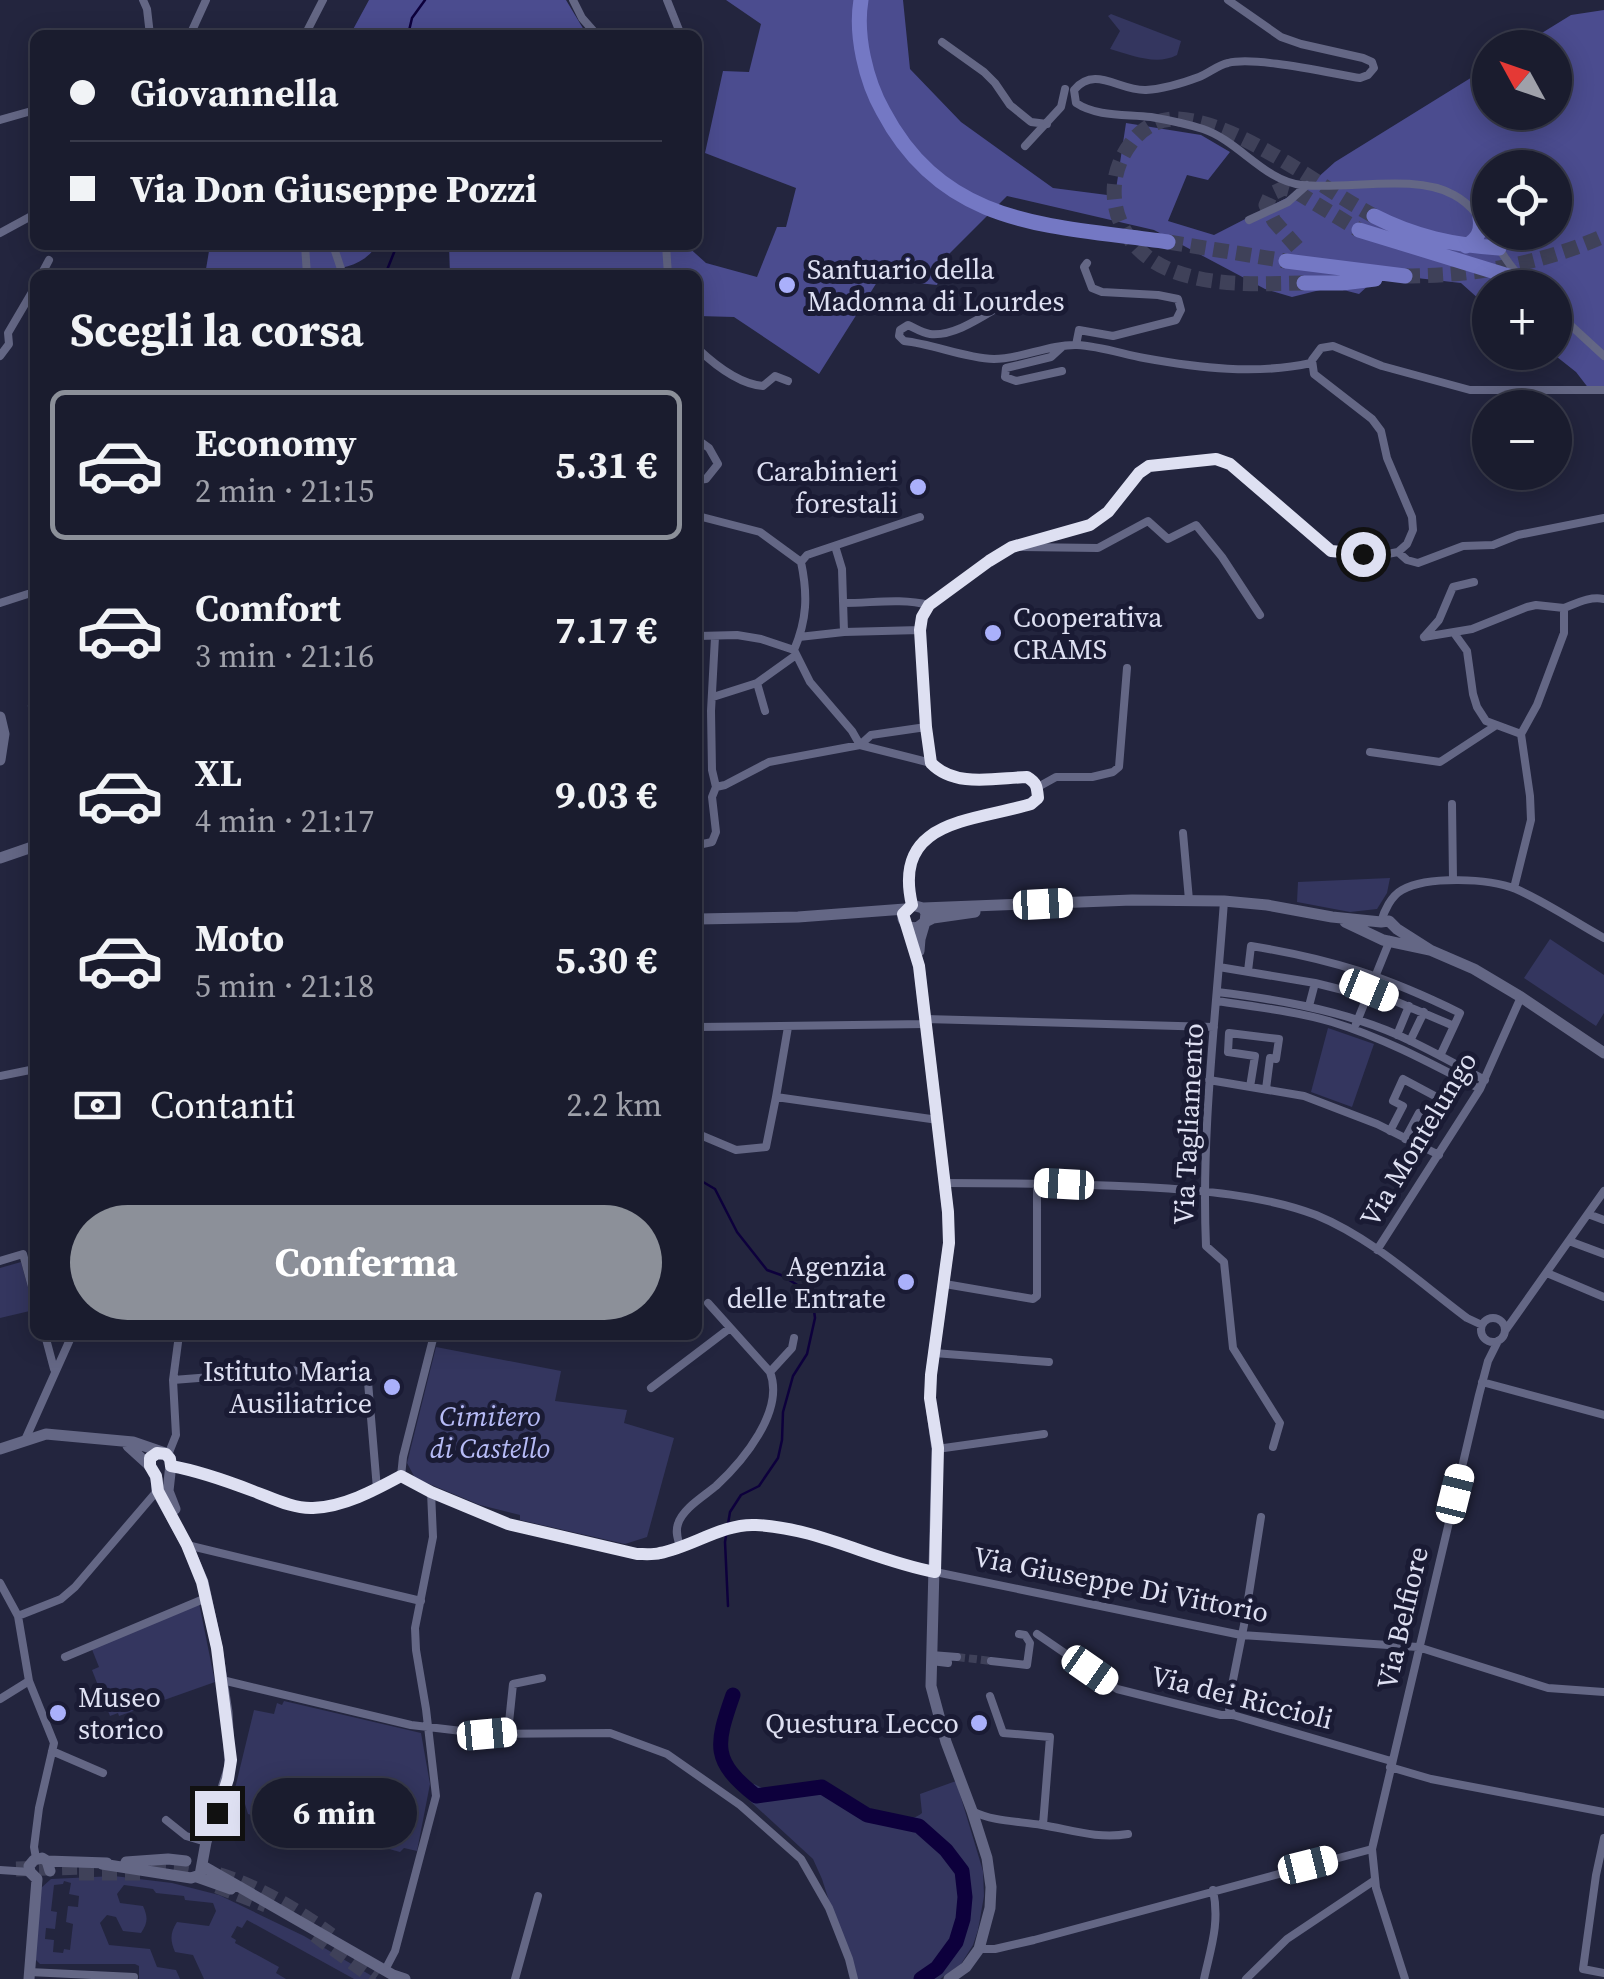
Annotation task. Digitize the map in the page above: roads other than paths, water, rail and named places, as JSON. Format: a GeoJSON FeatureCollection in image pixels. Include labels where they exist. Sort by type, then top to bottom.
{"type":"FeatureCollection","features":[{"type":"Feature","properties":{"kind":"highway"},"geometry":{"type":"LineString","coordinates":[[860,0],[864,61],[881,108],[904,148],[952,191],[990,211],[1016,218],[1168,242]]}},
{"type":"Feature","properties":{"kind":"highway"},"geometry":{"type":"LineString","coordinates":[[1374,216],[1495,270]]}},
{"type":"Feature","properties":{"kind":"highway"},"geometry":{"type":"LineString","coordinates":[[1359,230],[1390,242],[1460,252],[1479,250]]}},
{"type":"Feature","properties":{"kind":"highway"},"geometry":{"type":"LineString","coordinates":[[1460,252],[1472,241]]}},
{"type":"Feature","properties":{"kind":"highway"},"geometry":{"type":"LineString","coordinates":[[1298,247],[1312,257],[1366,272]]}},
{"type":"Feature","properties":{"kind":"highway"},"geometry":{"type":"LineString","coordinates":[[1286,261],[1405,276],[1304,283]]}},
{"type":"Feature","properties":{"kind":"street"},"geometry":{"type":"LineString","coordinates":[[143,0],[149,30]]}},
{"type":"Feature","properties":{"kind":"street"},"geometry":{"type":"LineString","coordinates":[[192,30],[206,0]]}},
{"type":"Feature","properties":{"kind":"street"},"geometry":{"type":"LineString","coordinates":[[308,30],[323,0]]}},
{"type":"Feature","properties":{"kind":"street"},"geometry":{"type":"LineString","coordinates":[[573,0],[593,30]]}},
{"type":"Feature","properties":{"kind":"street"},"geometry":{"type":"LineString","coordinates":[[667,0],[679,30]]}},
{"type":"Feature","properties":{"kind":"street"},"geometry":{"type":"LineString","coordinates":[[1228,0],[1281,37],[1363,58],[1372,62],[1374,68],[1360,78],[1260,62],[1228,62],[1186,81],[1143,90],[1093,78],[1082,81],[1074,90],[1076,103],[1086,110],[1206,130],[1244,152],[1278,179],[1307,185],[1428,185],[1450,192],[1472,209]]}},
{"type":"Feature","properties":{"kind":"street"},"geometry":{"type":"LineString","coordinates":[[942,42],[984,72],[1031,122],[1047,124]]}},
{"type":"Feature","properties":{"kind":"street"},"geometry":{"type":"LineString","coordinates":[[1025,146],[1061,107],[1064,92],[1075,96]]}},
{"type":"Feature","properties":{"kind":"street"},"geometry":{"type":"LineString","coordinates":[[0,120],[30,111]]}},
{"type":"Feature","properties":{"kind":"street"},"geometry":{"type":"LineString","coordinates":[[1249,220],[1288,202],[1307,185]]}},
{"type":"Feature","properties":{"kind":"street"},"geometry":{"type":"LineString","coordinates":[[0,233],[30,217]]}},
{"type":"Feature","properties":{"kind":"street"},"geometry":{"type":"LineString","coordinates":[[1500,250],[1516,270]]}},
{"type":"Feature","properties":{"kind":"street"},"geometry":{"type":"LineString","coordinates":[[44,270],[49,260]]}},
{"type":"Feature","properties":{"kind":"street"},"geometry":{"type":"LineString","coordinates":[[1076,345],[1079,330],[1113,336],[1176,320],[1181,310],[1178,300],[1158,295],[1092,288],[1084,268],[1087,262]]}},
{"type":"Feature","properties":{"kind":"street"},"geometry":{"type":"LineString","coordinates":[[8,334],[30,296]]}},
{"type":"Feature","properties":{"kind":"street"},"geometry":{"type":"LineString","coordinates":[[1011,300],[946,333],[932,334],[908,325],[900,330],[899,336],[904,342],[996,359],[1076,345],[1232,369],[1311,363]]}},
{"type":"Feature","properties":{"kind":"street"},"geometry":{"type":"LineString","coordinates":[[0,327],[5,327],[8,334],[8,344],[0,356]]}},
{"type":"Feature","properties":{"kind":"street"},"geometry":{"type":"LineString","coordinates":[[1572,327],[1604,356]]}},
{"type":"Feature","properties":{"kind":"street"},"geometry":{"type":"LineString","coordinates":[[949,1979],[966,1966],[979,1948],[990,1908],[991,1875],[931,1686],[938,1448],[930,1398],[949,1243],[919,966],[920,938],[926,918],[913,908],[909,870],[920,844],[952,824],[1031,804],[1038,798],[1038,787],[1027,777],[958,780],[939,772],[931,763],[922,617],[929,605],[1012,547],[1090,525],[1108,512],[1149,466],[1216,459],[1230,464],[1331,551],[1382,555],[1398,552],[1411,537],[1413,523],[1382,431],[1318,378],[1311,363],[1321,348],[1332,346],[1382,366],[1470,390],[1604,390]]}},
{"type":"Feature","properties":{"kind":"street"},"geometry":{"type":"LineString","coordinates":[[1062,347],[1051,358],[1006,368],[1005,377],[1016,381],[1062,371]]}},
{"type":"Feature","properties":{"kind":"street"},"geometry":{"type":"LineString","coordinates":[[702,353],[752,385],[763,386],[775,376],[788,381]]}},
{"type":"Feature","properties":{"kind":"street"},"geometry":{"type":"LineString","coordinates":[[702,443],[718,464],[702,480]]}},
{"type":"Feature","properties":{"kind":"street"},"geometry":{"type":"LineString","coordinates":[[702,517],[760,532],[801,562],[806,582],[805,624],[795,652],[758,683],[713,698]]}},
{"type":"Feature","properties":{"kind":"street"},"geometry":{"type":"LineString","coordinates":[[801,562],[807,555],[920,518]]}},
{"type":"Feature","properties":{"kind":"street"},"geometry":{"type":"LineString","coordinates":[[1398,552],[1406,560],[1418,563],[1463,546],[1492,545],[1518,535],[1604,518]]}},
{"type":"Feature","properties":{"kind":"street"},"geometry":{"type":"LineString","coordinates":[[1012,547],[1098,548],[1148,521],[1168,539],[1196,525],[1260,615]]}},
{"type":"Feature","properties":{"kind":"street"},"geometry":{"type":"LineString","coordinates":[[835,546],[842,568],[844,632]]}},
{"type":"Feature","properties":{"kind":"street"},"geometry":{"type":"LineString","coordinates":[[1474,582],[1452,587],[1439,620],[1424,637],[1472,629],[1536,605],[1564,608],[1597,598],[1604,600]]}},
{"type":"Feature","properties":{"kind":"street"},"geometry":{"type":"LineString","coordinates":[[0,603],[30,593]]}},
{"type":"Feature","properties":{"kind":"street"},"geometry":{"type":"LineString","coordinates":[[844,603],[908,600],[929,605]]}},
{"type":"Feature","properties":{"kind":"street"},"geometry":{"type":"LineString","coordinates":[[1514,888],[1531,820],[1521,734],[1564,633],[1564,608]]}},
{"type":"Feature","properties":{"kind":"street"},"geometry":{"type":"LineString","coordinates":[[799,637],[920,630]]}},
{"type":"Feature","properties":{"kind":"street"},"geometry":{"type":"LineString","coordinates":[[1454,633],[1467,651],[1477,707],[1486,721],[1521,734]]}},
{"type":"Feature","properties":{"kind":"street"},"geometry":{"type":"LineString","coordinates":[[702,636],[761,639],[795,652],[810,682],[860,745]]}},
{"type":"Feature","properties":{"kind":"street"},"geometry":{"type":"LineString","coordinates":[[702,844],[712,842],[716,832],[712,797],[714,637]]}},
{"type":"Feature","properties":{"kind":"street"},"geometry":{"type":"LineString","coordinates":[[1038,787],[1050,779],[1092,777],[1119,767],[1127,668]]}},
{"type":"Feature","properties":{"kind":"street"},"geometry":{"type":"LineString","coordinates":[[758,683],[765,711]]}},
{"type":"Feature","properties":{"kind":"street"},"geometry":{"type":"LineString","coordinates":[[0,717],[4,742],[0,760]]}},
{"type":"Feature","properties":{"kind":"street"},"geometry":{"type":"LineString","coordinates":[[1370,752],[1440,762],[1495,726]]}},
{"type":"Feature","properties":{"kind":"street"},"geometry":{"type":"LineString","coordinates":[[860,745],[871,736],[926,727]]}},
{"type":"Feature","properties":{"kind":"street"},"geometry":{"type":"LineString","coordinates":[[715,782],[728,783],[769,762],[860,745],[931,763]]}},
{"type":"Feature","properties":{"kind":"street"},"geometry":{"type":"LineString","coordinates":[[1452,804],[1454,880]]}},
{"type":"Feature","properties":{"kind":"street"},"geometry":{"type":"LineString","coordinates":[[1183,833],[1188,900]]}},
{"type":"Feature","properties":{"kind":"street"},"geometry":{"type":"LineString","coordinates":[[0,855],[29,848]]}},
{"type":"Feature","properties":{"kind":"street"},"geometry":{"type":"LineString","coordinates":[[1356,1025],[1388,930],[1384,912],[1396,894],[1409,888],[1468,878],[1514,888],[1604,938]]}},
{"type":"Feature","properties":{"kind":"street"},"geometry":{"type":"LineString","coordinates":[[702,919],[1132,900],[1224,900],[1388,930],[1474,969],[1604,1053]]}},
{"type":"Feature","properties":{"kind":"street","name":"Via Tagliamento"},"geometry":{"type":"LineString","coordinates":[[1224,900],[1204,1191],[1206,1246],[1224,1262],[1233,1348],[1280,1423],[1273,1446]]}},
{"type":"Feature","properties":{"kind":"street"},"geometry":{"type":"LineString","coordinates":[[860,914],[917,928],[933,918],[1043,904]]}},
{"type":"Feature","properties":{"kind":"street"},"geometry":{"type":"LineString","coordinates":[[913,908],[903,914],[919,966]]}},
{"type":"Feature","properties":{"kind":"street"},"geometry":{"type":"LineString","coordinates":[[1248,970],[1251,946],[1376,971],[1460,1013],[1440,1056]]}},
{"type":"Feature","properties":{"kind":"street"},"geometry":{"type":"LineString","coordinates":[[1219,967],[1368,993],[1454,1026]]}},
{"type":"Feature","properties":{"kind":"street"},"geometry":{"type":"LineString","coordinates":[[1265,998],[1269,974]]}},
{"type":"Feature","properties":{"kind":"street"},"geometry":{"type":"LineString","coordinates":[[1309,1006],[1315,983]]}},
{"type":"Feature","properties":{"kind":"street","name":"Via Montelungo"},"geometry":{"type":"LineString","coordinates":[[1377,1250],[1483,1084],[1521,996]]}},
{"type":"Feature","properties":{"kind":"street"},"geometry":{"type":"LineString","coordinates":[[1217,997],[1265,998],[1309,1006],[1483,1084]]}},
{"type":"Feature","properties":{"kind":"street"},"geometry":{"type":"LineString","coordinates":[[1217,997],[1397,1035],[1440,1056],[1483,1084]]}},
{"type":"Feature","properties":{"kind":"street"},"geometry":{"type":"LineString","coordinates":[[1397,1035],[1409,1006]]}},
{"type":"Feature","properties":{"kind":"street"},"geometry":{"type":"LineString","coordinates":[[1410,1041],[1424,1012]]}},
{"type":"Feature","properties":{"kind":"street"},"geometry":{"type":"LineString","coordinates":[[702,1027],[926,1022],[1214,1027]]}},
{"type":"Feature","properties":{"kind":"street"},"geometry":{"type":"LineString","coordinates":[[702,1136],[736,1150],[766,1148],[788,1027]]}},
{"type":"Feature","properties":{"kind":"street"},"geometry":{"type":"LineString","coordinates":[[1250,1087],[1255,1056],[1228,1052],[1229,1032],[1279,1039],[1276,1059],[1270,1058],[1266,1089]]}},
{"type":"Feature","properties":{"kind":"street"},"geometry":{"type":"LineString","coordinates":[[0,1076],[30,1070]]}},
{"type":"Feature","properties":{"kind":"street"},"geometry":{"type":"LineString","coordinates":[[1210,1080],[1304,1096],[1439,1155]]}},
{"type":"Feature","properties":{"kind":"street"},"geometry":{"type":"LineString","coordinates":[[1390,1131],[1402,1106],[1392,1100],[1403,1080],[1446,1102],[1435,1121],[1420,1112],[1405,1138]]}},
{"type":"Feature","properties":{"kind":"street"},"geometry":{"type":"LineString","coordinates":[[776,1097],[938,1120]]}},
{"type":"Feature","properties":{"kind":"street"},"geometry":{"type":"LineString","coordinates":[[945,1183],[1204,1191],[1288,1206],[1351,1232],[1482,1326]]}},
{"type":"Feature","properties":{"kind":"street"},"geometry":{"type":"LineString","coordinates":[[945,1284],[1033,1299],[1038,1296],[1037,1183]]}},
{"type":"Feature","properties":{"kind":"street"},"geometry":{"type":"LineString","coordinates":[[1505,1331],[1498,1318],[1486,1320],[1482,1326],[1483,1337],[1490,1342],[1498,1341],[1604,1191]]}},
{"type":"Feature","properties":{"kind":"street"},"geometry":{"type":"LineString","coordinates":[[1588,1214],[1604,1220]]}},
{"type":"Feature","properties":{"kind":"street"},"geometry":{"type":"LineString","coordinates":[[1569,1241],[1604,1254]]}},
{"type":"Feature","properties":{"kind":"street"},"geometry":{"type":"LineString","coordinates":[[0,1261],[23,1254],[30,1280]]}},
{"type":"Feature","properties":{"kind":"street"},"geometry":{"type":"LineString","coordinates":[[1547,1273],[1604,1297]]}},
{"type":"Feature","properties":{"kind":"street"},"geometry":{"type":"LineString","coordinates":[[401,1476],[508,1524],[637,1554],[658,1554],[680,1547],[678,1520],[742,1458],[768,1416],[773,1400],[770,1372],[708,1303]]}},
{"type":"Feature","properties":{"kind":"street"},"geometry":{"type":"LineString","coordinates":[[651,1388],[730,1328]]}},
{"type":"Feature","properties":{"kind":"street"},"geometry":{"type":"LineString","coordinates":[[770,1372],[792,1348],[794,1338]]}},
{"type":"Feature","properties":{"kind":"street"},"geometry":{"type":"LineString","coordinates":[[46,1340],[55,1370]]}},
{"type":"Feature","properties":{"kind":"street"},"geometry":{"type":"LineString","coordinates":[[24,1440],[70,1340]]}},
{"type":"Feature","properties":{"kind":"street"},"geometry":{"type":"LineString","coordinates":[[152,1469],[162,1474],[176,1435],[173,1380],[177,1340]]}},
{"type":"Feature","properties":{"kind":"street"},"geometry":{"type":"LineString","coordinates":[[401,1476],[433,1340]]}},
{"type":"Feature","properties":{"kind":"street","name":"Via Belfiore"},"geometry":{"type":"LineString","coordinates":[[1405,1979],[1374,1880],[1372,1848],[1482,1382],[1498,1341]]}},
{"type":"Feature","properties":{"kind":"street"},"geometry":{"type":"LineString","coordinates":[[934,1353],[1048,1362]]}},
{"type":"Feature","properties":{"kind":"street"},"geometry":{"type":"LineString","coordinates":[[173,1380],[314,1369]]}},
{"type":"Feature","properties":{"kind":"street"},"geometry":{"type":"LineString","coordinates":[[366,1370],[377,1489]]}},
{"type":"Feature","properties":{"kind":"street"},"geometry":{"type":"LineString","coordinates":[[1482,1382],[1604,1415]]}},
{"type":"Feature","properties":{"kind":"street"},"geometry":{"type":"LineString","coordinates":[[0,1449],[50,1434],[128,1440],[167,1460],[292,1506],[311,1508],[334,1505],[401,1476]]}},
{"type":"Feature","properties":{"kind":"street"},"geometry":{"type":"LineString","coordinates":[[938,1448],[1044,1434]]}},
{"type":"Feature","properties":{"kind":"street"},"geometry":{"type":"LineString","coordinates":[[115,1440],[136,1452],[152,1469],[158,1491],[199,1572],[222,1680],[230,1766],[194,1867]]}},
{"type":"Feature","properties":{"kind":"street"},"geometry":{"type":"LineString","coordinates":[[152,1469],[152,1457],[167,1460]]}},
{"type":"Feature","properties":{"kind":"street"},"geometry":{"type":"LineString","coordinates":[[167,1460],[168,1492],[186,1543]]}},
{"type":"Feature","properties":{"kind":"street"},"geometry":{"type":"LineString","coordinates":[[18,1616],[61,1599],[75,1587],[158,1491]]}},
{"type":"Feature","properties":{"kind":"street"},"geometry":{"type":"LineString","coordinates":[[1,1870],[81,1864],[194,1867],[395,1976],[395,1951],[436,1796],[416,1650],[416,1628],[433,1537],[431,1492]]}},
{"type":"Feature","properties":{"kind":"street"},"geometry":{"type":"LineString","coordinates":[[1234,1715],[1228,1710],[1228,1700],[1261,1517]]}},
{"type":"Feature","properties":{"kind":"street","name":"Via Giuseppe Di Vittorio"},"geometry":{"type":"LineString","coordinates":[[680,1547],[742,1525],[758,1525],[814,1534],[935,1572],[1241,1635],[1418,1647],[1548,1688],[1604,1692]]}},
{"type":"Feature","properties":{"kind":"street"},"geometry":{"type":"LineString","coordinates":[[186,1543],[421,1601]]}},
{"type":"Feature","properties":{"kind":"street"},"geometry":{"type":"LineString","coordinates":[[0,1583],[18,1616],[28,1680],[54,1743],[38,1808],[34,1846],[38,1867],[29,1976],[134,1977]]}},
{"type":"Feature","properties":{"kind":"street"},"geometry":{"type":"LineString","coordinates":[[65,1657],[206,1598]]}},
{"type":"Feature","properties":{"kind":"street"},"geometry":{"type":"LineString","coordinates":[[990,1661],[1027,1665],[1030,1643],[1025,1635],[1019,1634]]}},
{"type":"Feature","properties":{"kind":"street","name":"Via dei Riccioli"},"geometry":{"type":"LineString","coordinates":[[1037,1634],[1116,1689],[1221,1716],[1234,1715],[1430,1779],[1604,1812]]}},
{"type":"Feature","properties":{"kind":"street"},"geometry":{"type":"LineString","coordinates":[[931,1658],[957,1657]]}},
{"type":"Feature","properties":{"kind":"street"},"geometry":{"type":"LineString","coordinates":[[931,1658],[948,1663]]}},
{"type":"Feature","properties":{"kind":"street"},"geometry":{"type":"LineString","coordinates":[[508,1732],[514,1684],[542,1678]]}},
{"type":"Feature","properties":{"kind":"street"},"geometry":{"type":"LineString","coordinates":[[0,1699],[28,1680]]}},
{"type":"Feature","properties":{"kind":"street"},"geometry":{"type":"LineString","coordinates":[[222,1680],[410,1724],[487,1734],[610,1733],[667,1754],[740,1806],[801,1859],[829,1908],[854,1979]]}},
{"type":"Feature","properties":{"kind":"street"},"geometry":{"type":"LineString","coordinates":[[990,1696],[1003,1732],[1050,1737],[1044,1825]]}},
{"type":"Feature","properties":{"kind":"street"},"geometry":{"type":"LineString","coordinates":[[52,1751],[104,1773]]}},
{"type":"Feature","properties":{"kind":"street"},"geometry":{"type":"LineString","coordinates":[[972,1811],[988,1819],[1044,1825],[1090,1836],[1128,1834]]}},
{"type":"Feature","properties":{"kind":"street"},"geometry":{"type":"LineString","coordinates":[[166,1820],[186,1836],[206,1842]]}},
{"type":"Feature","properties":{"kind":"street"},"geometry":{"type":"LineString","coordinates":[[1604,1838],[1583,1969],[1604,1973]]}},
{"type":"Feature","properties":{"kind":"street"},"geometry":{"type":"LineString","coordinates":[[979,1948],[1034,1940],[1372,1848]]}},
{"type":"Feature","properties":{"kind":"street"},"geometry":{"type":"LineString","coordinates":[[1246,1979],[1287,1938],[1374,1880]]}},
{"type":"Feature","properties":{"kind":"street"},"geometry":{"type":"LineString","coordinates":[[1204,1979],[1217,1923],[1212,1890]]}},
{"type":"Feature","properties":{"kind":"street"},"geometry":{"type":"LineString","coordinates":[[516,1979],[538,1896]]}},
{"type":"Feature","properties":{"kind":"waterway"},"geometry":{"type":"LineString","coordinates":[[409,30],[412,18],[425,0]]}},
{"type":"Feature","properties":{"kind":"waterway"},"geometry":{"type":"LineString","coordinates":[[387,270],[395,250]]}},
{"type":"Feature","properties":{"kind":"waterway"},"geometry":{"type":"LineString","coordinates":[[702,1181],[715,1189],[737,1232],[767,1270],[804,1289],[813,1303],[815,1318],[807,1354],[793,1376],[783,1412],[778,1458],[759,1486],[741,1495],[730,1512],[725,1542],[728,1606]]}},
{"type":"Feature","properties":{"kind":"waterway"},"geometry":{"type":"LineString","coordinates":[[733,1695],[723,1727],[721,1751],[731,1773],[756,1796],[822,1787],[867,1815],[919,1826],[962,1871],[965,1897],[956,1942],[937,1968],[921,1979]]}},
{"type":"Feature","properties":{"kind":"tunnel"},"geometry":{"type":"LineString","coordinates":[[1304,283],[1218,282],[1184,275],[1150,259],[1125,231],[1114,197],[1121,160],[1135,138],[1150,125],[1176,119],[1225,131],[1278,157],[1374,216]]}},
{"type":"Feature","properties":{"kind":"tunnel"},"geometry":{"type":"LineString","coordinates":[[1297,247],[1274,221],[1266,205],[1271,194],[1284,188],[1359,230]]}},
{"type":"Feature","properties":{"kind":"tunnel"},"geometry":{"type":"LineString","coordinates":[[1405,276],[1456,274],[1506,266],[1556,254],[1604,236]]}},
{"type":"Feature","properties":{"kind":"tunnel"},"geometry":{"type":"LineString","coordinates":[[1168,242],[1286,261]]}},
{"type":"Feature","properties":{"kind":"tunnel"},"geometry":{"type":"LineString","coordinates":[[957,1657],[991,1661]]}},
{"type":"Feature","properties":{"kind":"tunnel"},"geometry":{"type":"LineString","coordinates":[[151,1865],[224,1876],[269,1896],[331,1935]]}},
{"type":"Feature","properties":{"kind":"tunnel"},"geometry":{"type":"LineString","coordinates":[[16,1869],[88,1867]]}},
{"type":"Feature","properties":{"kind":"tunnel"},"geometry":{"type":"LineString","coordinates":[[79,1873],[141,1873]]}},
{"type":"Feature","properties":{"kind":"tunnel"},"geometry":{"type":"LineString","coordinates":[[217,1886],[266,1905]]}},
{"type":"Feature","properties":{"kind":"tunnel"},"geometry":{"type":"LineString","coordinates":[[315,1935],[375,1979]]}},
{"type":"Feature","properties":{"kind":"place","name":"Santuario della Madonna di Lourdes"},"geometry":{"type":"Point","coordinates":[787,285]}},
{"type":"Feature","properties":{"kind":"place","name":"Carabinieri forestali"},"geometry":{"type":"Point","coordinates":[918,487]}},
{"type":"Feature","properties":{"kind":"place","name":"Cooperativa CRAMS"},"geometry":{"type":"Point","coordinates":[993,633]}},
{"type":"Feature","properties":{"kind":"place","name":"Agenzia delle Entrate"},"geometry":{"type":"Point","coordinates":[906,1282]}},
{"type":"Feature","properties":{"kind":"place","name":"Istituto Maria Ausiliatrice"},"geometry":{"type":"Point","coordinates":[392,1387]}},
{"type":"Feature","properties":{"kind":"place","name":"Museo storico"},"geometry":{"type":"Point","coordinates":[58,1713]}},
{"type":"Feature","properties":{"kind":"place","name":"Questura Lecco"},"geometry":{"type":"Point","coordinates":[979,1723]}},
{"type":"Feature","properties":{"kind":"park label","name":"Cimitero di Castello"},"geometry":{"type":"Point","coordinates":[490,1432]}}]}
